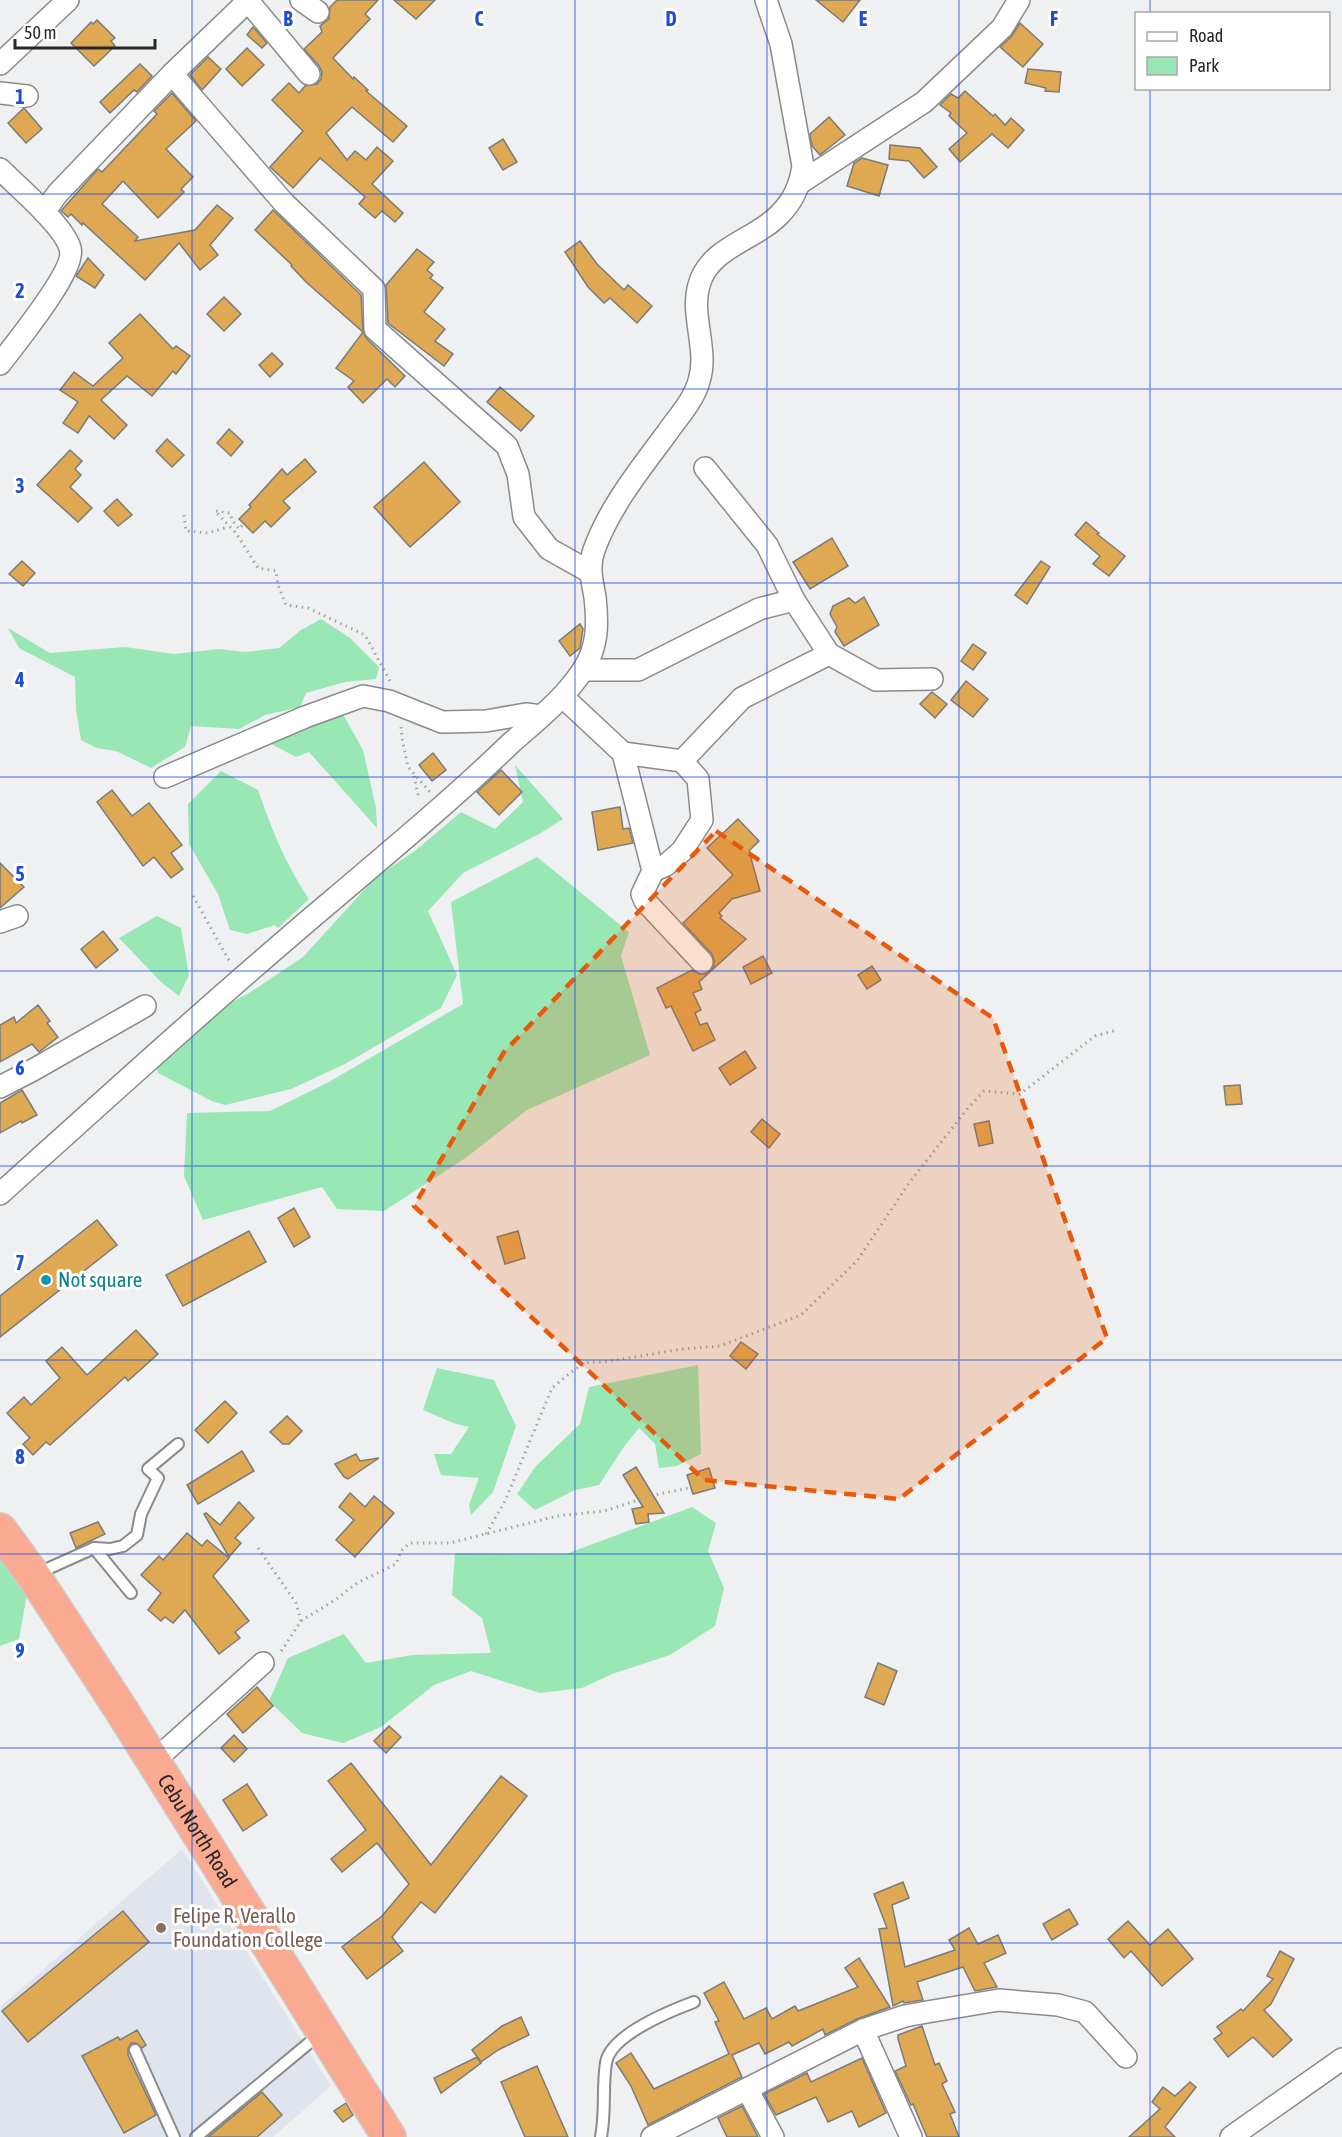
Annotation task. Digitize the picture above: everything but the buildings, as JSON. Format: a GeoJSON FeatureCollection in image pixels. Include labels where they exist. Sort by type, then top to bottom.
{"type":"FeatureCollection","features":[{"type":"Feature","properties":{"kind":"highway","name":"Cebu North Road"},"geometry":{"type":"LineString","coordinates":[[0,1530],[33,1575],[154,1761],[389,2137]]}},
{"type":"Feature","properties":{"kind":"street"},"geometry":{"type":"LineString","coordinates":[[0,64],[68,0]]}},
{"type":"Feature","properties":{"kind":"street"},"geometry":{"type":"LineString","coordinates":[[44,212],[58,193],[172,74],[248,0],[309,74]]}},
{"type":"Feature","properties":{"kind":"street"},"geometry":{"type":"LineString","coordinates":[[0,1194],[239,979],[444,807],[563,697],[583,670],[593,653],[597,635],[590,572],[594,550],[621,496],[687,405],[699,381],[702,357],[697,301],[699,283],[708,266],[720,254],[778,217],[791,201],[800,183],[803,166],[789,88],[780,44],[766,0]]}},
{"type":"Feature","properties":{"kind":"street"},"geometry":{"type":"LineString","coordinates":[[800,183],[924,102],[1002,28],[1019,0]]}},
{"type":"Feature","properties":{"kind":"street"},"geometry":{"type":"LineString","coordinates":[[172,74],[284,203],[374,289],[375,329],[507,446],[518,474],[524,517],[549,549],[590,572]]}},
{"type":"Feature","properties":{"kind":"street"},"geometry":{"type":"LineString","coordinates":[[0,93],[27,96]]}},
{"type":"Feature","properties":{"kind":"street"},"geometry":{"type":"LineString","coordinates":[[0,169],[44,212],[71,248],[71,260],[59,284],[0,364]]}},
{"type":"Feature","properties":{"kind":"street"},"geometry":{"type":"LineString","coordinates":[[705,468],[766,545],[794,600],[829,654],[876,680],[932,679]]}},
{"type":"Feature","properties":{"kind":"street"},"geometry":{"type":"LineString","coordinates":[[583,670],[638,670],[759,609],[794,600]]}},
{"type":"Feature","properties":{"kind":"street"},"geometry":{"type":"LineString","coordinates":[[682,761],[742,698],[829,654]]}},
{"type":"Feature","properties":{"kind":"street"},"geometry":{"type":"LineString","coordinates":[[165,777],[305,717],[363,696],[388,701],[442,722],[486,721],[526,714],[541,716]]}},
{"type":"Feature","properties":{"kind":"street"},"geometry":{"type":"LineString","coordinates":[[563,697],[623,753],[653,871]]}},
{"type":"Feature","properties":{"kind":"street"},"geometry":{"type":"LineString","coordinates":[[623,753],[682,761],[698,779],[702,820],[682,851],[666,865],[653,871],[642,894],[645,901],[702,962]]}},
{"type":"Feature","properties":{"kind":"street"},"geometry":{"type":"LineString","coordinates":[[0,1087],[145,1006]]}},
{"type":"Feature","properties":{"kind":"street"},"geometry":{"type":"LineString","coordinates":[[154,1761],[263,1663]]}},
{"type":"Feature","properties":{"kind":"street"},"geometry":{"type":"LineString","coordinates":[[652,2137],[863,2030],[905,2016],[999,2000],[1058,2005],[1085,2012],[1126,2057]]}},
{"type":"Feature","properties":{"kind":"street"},"geometry":{"type":"LineString","coordinates":[[863,2030],[911,2137]]}},
{"type":"Feature","properties":{"kind":"street"},"geometry":{"type":"LineString","coordinates":[[1231,2137],[1342,2059]]}},
{"type":"Feature","properties":{"kind":"street"},"geometry":{"type":"LineString","coordinates":[[747,2089],[773,2137]]}},
{"type":"Feature","properties":{"kind":"lane"},"geometry":{"type":"LineString","coordinates":[[33,1575],[94,1548],[110,1549],[123,1546],[136,1535],[141,1514],[158,1479],[148,1469],[178,1444]]}},
{"type":"Feature","properties":{"kind":"lane"},"geometry":{"type":"LineString","coordinates":[[94,1548],[130,1593]]}},
{"type":"Feature","properties":{"kind":"lane"},"geometry":{"type":"LineString","coordinates":[[601,2137],[605,2116],[606,2061],[621,2039],[670,2011],[694,2002]]}},
{"type":"Feature","properties":{"kind":"lane"},"geometry":{"type":"LineString","coordinates":[[196,2137],[309,2043],[326,2034]]}},
{"type":"Feature","properties":{"kind":"lane"},"geometry":{"type":"LineString","coordinates":[[135,2050],[174,2137]]}},
{"type":"Feature","properties":{"kind":"path"},"geometry":{"type":"LineString","coordinates":[[246,521],[239,528],[232,520],[230,513],[215,511],[236,533],[258,568],[276,571],[278,585],[286,605],[309,608],[365,635],[387,675],[399,705],[408,767],[444,807]]}},
{"type":"Feature","properties":{"kind":"path"},"geometry":{"type":"LineString","coordinates":[[184,515],[186,531],[208,533],[229,527]]}},
{"type":"Feature","properties":{"kind":"path"},"geometry":{"type":"LineString","coordinates":[[414,774],[420,806]]}},
{"type":"Feature","properties":{"kind":"path"},"geometry":{"type":"LineString","coordinates":[[193,896],[239,979]]}},
{"type":"Feature","properties":{"kind":"path"},"geometry":{"type":"LineString","coordinates":[[486,1534],[505,1501],[552,1388],[575,1368],[589,1362],[604,1362],[682,1349],[720,1346],[801,1315],[857,1261],[909,1183],[984,1091],[1020,1094],[1095,1036],[1117,1030]]}},
{"type":"Feature","properties":{"kind":"path"},"geometry":{"type":"LineString","coordinates":[[263,1663],[282,1652],[301,1620],[335,1600],[357,1583],[396,1564],[401,1551],[410,1543],[450,1543],[557,1516],[604,1511],[654,1495],[689,1488]]}},
{"type":"Feature","properties":{"kind":"path"},"geometry":{"type":"LineString","coordinates":[[258,1548],[296,1603],[301,1620]]}},
{"type":"Feature","properties":{"kind":"highlighted area"},"geometry":{"type":"Polygon","coordinates":[[[716,831],[993,1018],[1107,1338],[899,1499],[704,1480],[414,1206],[504,1052],[716,831]]]}},
{"type":"Feature","properties":{"kind":"shaded area","name":"Felipe R. Verallo Foundation College"},"geometry":{"type":"Polygon","coordinates":[[[182,1849],[331,2086],[273,2137],[0,2137],[0,2007],[182,1849]]]}},
{"type":"Feature","properties":{"kind":"green space"},"geometry":{"type":"Polygon","coordinates":[[[321,619],[350,638],[379,667],[376,679],[345,682],[306,693],[300,707],[265,715],[239,729],[191,726],[185,747],[151,768],[116,751],[97,748],[81,740],[76,710],[75,677],[19,648],[8,628],[50,653],[125,647],[174,654],[219,649],[245,652],[279,648],[301,630],[321,619]]]}},
{"type":"Feature","properties":{"kind":"green space"},"geometry":{"type":"Polygon","coordinates":[[[340,709],[363,750],[376,808],[377,828],[309,752],[296,757],[271,744],[302,719],[340,709]]]}},
{"type":"Feature","properties":{"kind":"green space"},"geometry":{"type":"Polygon","coordinates":[[[515,765],[563,819],[463,873],[428,911],[457,975],[441,1008],[345,1064],[291,1089],[225,1105],[212,1101],[158,1073],[154,1057],[212,1013],[249,993],[303,957],[375,878],[416,850],[461,812],[495,829],[523,802],[515,765]]]}},
{"type":"Feature","properties":{"kind":"green space"},"geometry":{"type":"Polygon","coordinates":[[[221,771],[258,790],[280,846],[309,899],[278,928],[275,925],[247,934],[230,930],[218,894],[189,844],[188,804],[221,771]]]}},
{"type":"Feature","properties":{"kind":"green space"},"geometry":{"type":"Polygon","coordinates":[[[537,857],[629,932],[621,956],[650,1055],[527,1110],[467,1157],[384,1211],[337,1209],[322,1187],[203,1220],[184,1176],[187,1113],[270,1111],[327,1083],[463,1004],[451,902],[537,857]]]}},
{"type":"Feature","properties":{"kind":"green space"},"geometry":{"type":"Polygon","coordinates":[[[157,916],[181,928],[189,975],[179,996],[161,982],[119,938],[157,916]]]}},
{"type":"Feature","properties":{"kind":"green space"},"geometry":{"type":"Polygon","coordinates":[[[698,1365],[701,1454],[677,1466],[659,1468],[655,1444],[639,1428],[599,1485],[575,1490],[535,1510],[517,1494],[536,1466],[580,1424],[589,1387],[698,1365]]]}},
{"type":"Feature","properties":{"kind":"green space"},"geometry":{"type":"Polygon","coordinates":[[[437,1368],[494,1380],[516,1426],[493,1492],[471,1515],[469,1505],[479,1478],[441,1475],[434,1454],[451,1454],[469,1427],[423,1410],[437,1368]]]}},
{"type":"Feature","properties":{"kind":"green space"},"geometry":{"type":"Polygon","coordinates":[[[692,1507],[716,1523],[708,1551],[724,1588],[715,1626],[670,1655],[612,1674],[582,1688],[540,1693],[471,1671],[434,1685],[381,1727],[343,1743],[302,1733],[269,1701],[288,1658],[344,1634],[366,1663],[412,1655],[491,1653],[482,1618],[452,1595],[455,1553],[566,1554],[692,1507]]]}},
{"type":"Feature","properties":{"kind":"green space"},"geometry":{"type":"Polygon","coordinates":[[[0,1559],[27,1594],[19,1639],[0,1646],[0,1559]]]}},
{"type":"Feature","properties":{"kind":"place","name":"Not square"},"geometry":{"type":"Point","coordinates":[46,1280]}},
{"type":"Feature","properties":{"kind":"place","name":"Felipe R. Verallo Foundation College"},"geometry":{"type":"Point","coordinates":[161,1928]}}]}
